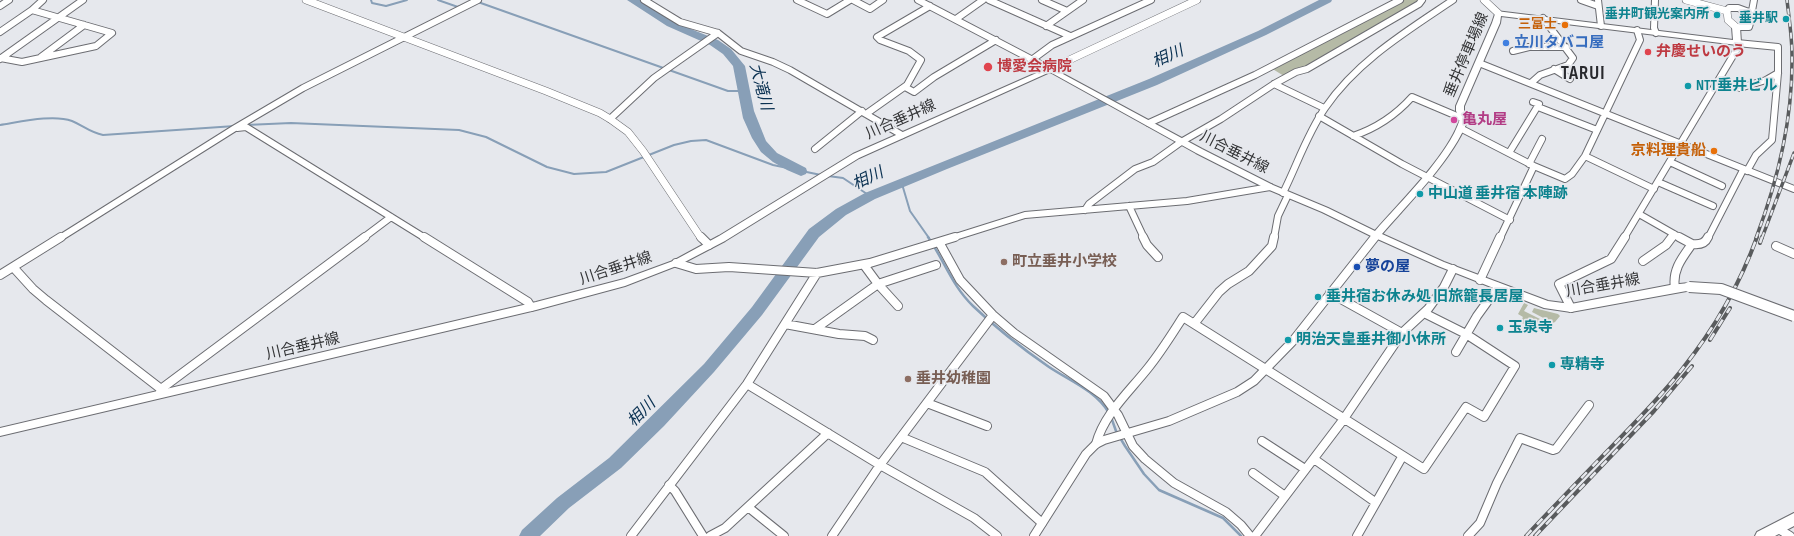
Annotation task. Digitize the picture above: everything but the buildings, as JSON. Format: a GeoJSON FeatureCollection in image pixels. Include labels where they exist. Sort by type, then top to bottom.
{"type":"FeatureCollection","features":[{"type":"Feature","properties":{"kind":"highway"},"geometry":{"type":"LineString","coordinates":[[1762,536],[1794,519]]}},
{"type":"Feature","properties":{"kind":"main road","name":"垂井停車場線"},"geometry":{"type":"LineString","coordinates":[[1376,235],[1426,177],[1462,129],[1464,119],[1460,111],[1460,106],[1479,63],[1498,13],[1737,43]]}},
{"type":"Feature","properties":{"kind":"main road"},"geometry":{"type":"LineString","coordinates":[[1736,27],[1737,43]]}},
{"type":"Feature","properties":{"kind":"main road","name":"川合垂井線"},"geometry":{"type":"LineString","coordinates":[[0,432],[160,392],[531,307],[608,288],[645,276],[676,263],[708,245],[830,170],[856,156],[1054,71],[1182,142],[1270,187],[1326,210],[1376,235],[1453,269],[1547,305],[1571,308],[1675,288],[1689,287],[1721,289],[1794,316]]}},
{"type":"Feature","properties":{"kind":"street"},"geometry":{"type":"LineString","coordinates":[[0,6],[9,0]]}},
{"type":"Feature","properties":{"kind":"street"},"geometry":{"type":"LineString","coordinates":[[0,32],[32,10],[43,0]]}},
{"type":"Feature","properties":{"kind":"street"},"geometry":{"type":"LineString","coordinates":[[0,58],[82,0]]}},
{"type":"Feature","properties":{"kind":"street"},"geometry":{"type":"LineString","coordinates":[[306,0],[553,94],[600,113],[610,119],[628,132],[644,151],[703,240],[708,245]]}},
{"type":"Feature","properties":{"kind":"street"},"geometry":{"type":"LineString","coordinates":[[0,275],[235,128],[303,88],[478,0]]}},
{"type":"Feature","properties":{"kind":"street"},"geometry":{"type":"LineString","coordinates":[[644,0],[680,22],[717,34],[741,51],[790,70],[902,135]]}},
{"type":"Feature","properties":{"kind":"street"},"geometry":{"type":"LineString","coordinates":[[797,0],[826,14],[850,0]]}},
{"type":"Feature","properties":{"kind":"street"},"geometry":{"type":"LineString","coordinates":[[853,0],[870,9],[883,0]]}},
{"type":"Feature","properties":{"kind":"street"},"geometry":{"type":"LineString","coordinates":[[918,0],[1054,71],[1197,0]]}},
{"type":"Feature","properties":{"kind":"street"},"geometry":{"type":"LineString","coordinates":[[956,19],[984,0]]}},
{"type":"Feature","properties":{"kind":"street"},"geometry":{"type":"LineString","coordinates":[[989,0],[1070,36]]}},
{"type":"Feature","properties":{"kind":"street"},"geometry":{"type":"LineString","coordinates":[[1042,0],[1067,11]]}},
{"type":"Feature","properties":{"kind":"street"},"geometry":{"type":"LineString","coordinates":[[1046,26],[1083,0]]}},
{"type":"Feature","properties":{"kind":"street"},"geometry":{"type":"LineString","coordinates":[[1033,59],[1052,45],[1070,36],[1151,0]]}},
{"type":"Feature","properties":{"kind":"street"},"geometry":{"type":"LineString","coordinates":[[1146,122],[1255,75],[1400,0]]}},
{"type":"Feature","properties":{"kind":"street"},"geometry":{"type":"LineString","coordinates":[[1085,210],[1089,204],[1135,169],[1153,162],[1274,84],[1296,72],[1307,69],[1419,4],[1422,0]]}},
{"type":"Feature","properties":{"kind":"street"},"geometry":{"type":"LineString","coordinates":[[1194,324],[1219,292],[1228,284],[1249,271],[1272,246],[1278,216],[1285,194],[1319,116],[1350,75],[1380,49],[1453,0]]}},
{"type":"Feature","properties":{"kind":"street"},"geometry":{"type":"LineString","coordinates":[[1484,0],[1498,13]]}},
{"type":"Feature","properties":{"kind":"street"},"geometry":{"type":"LineString","coordinates":[[1581,0],[1598,3],[1601,26]]}},
{"type":"Feature","properties":{"kind":"street"},"geometry":{"type":"LineString","coordinates":[[1655,0],[1654,28],[1656,32]]}},
{"type":"Feature","properties":{"kind":"street"},"geometry":{"type":"LineString","coordinates":[[1686,0],[1727,11]]}},
{"type":"Feature","properties":{"kind":"street"},"geometry":{"type":"LineString","coordinates":[[1749,12],[1754,8],[1754,0]]}},
{"type":"Feature","properties":{"kind":"street"},"geometry":{"type":"LineString","coordinates":[[815,149],[864,113],[905,87],[921,60],[920,58],[909,51],[880,40],[877,37],[930,6]]}},
{"type":"Feature","properties":{"kind":"street"},"geometry":{"type":"LineString","coordinates":[[1727,11],[1729,8],[1733,7],[1749,12]]}},
{"type":"Feature","properties":{"kind":"street"},"geometry":{"type":"LineString","coordinates":[[0,58],[22,62],[96,46],[112,33],[32,10]]}},
{"type":"Feature","properties":{"kind":"street"},"geometry":{"type":"LineString","coordinates":[[1727,11],[1728,20],[1736,27],[1749,27],[1751,25],[1751,16],[1749,12]]}},
{"type":"Feature","properties":{"kind":"street"},"geometry":{"type":"LineString","coordinates":[[1531,83],[1540,75],[1563,68],[1572,61],[1573,58],[1543,18]]}},
{"type":"Feature","properties":{"kind":"street"},"geometry":{"type":"LineString","coordinates":[[40,58],[84,25]]}},
{"type":"Feature","properties":{"kind":"street"},"geometry":{"type":"LineString","coordinates":[[1462,129],[1532,165],[1565,179],[1572,174],[1585,156],[1640,40],[1637,30]]}},
{"type":"Feature","properties":{"kind":"street"},"geometry":{"type":"LineString","coordinates":[[610,119],[654,78],[717,34]]}},
{"type":"Feature","properties":{"kind":"street"},"geometry":{"type":"LineString","coordinates":[[905,87],[914,92],[934,77],[996,40]]}},
{"type":"Feature","properties":{"kind":"street"},"geometry":{"type":"LineString","coordinates":[[1571,308],[1559,284],[1611,259],[1737,49],[1737,43],[1778,47],[1778,73],[1772,140],[1756,155],[1745,170],[1706,241],[1699,245],[1692,244],[1639,214]]}},
{"type":"Feature","properties":{"kind":"street"},"geometry":{"type":"LineString","coordinates":[[1513,51],[1529,47],[1566,47]]}},
{"type":"Feature","properties":{"kind":"street"},"geometry":{"type":"LineString","coordinates":[[1479,63],[1794,189]]}},
{"type":"Feature","properties":{"kind":"street"},"geometry":{"type":"LineString","coordinates":[[1554,70],[1570,79]]}},
{"type":"Feature","properties":{"kind":"street"},"geometry":{"type":"LineString","coordinates":[[1740,88],[1766,80],[1778,73]]}},
{"type":"Feature","properties":{"kind":"street"},"geometry":{"type":"LineString","coordinates":[[1274,84],[1324,108]]}},
{"type":"Feature","properties":{"kind":"street"},"geometry":{"type":"LineString","coordinates":[[1353,136],[1376,129],[1403,108],[1412,97],[1464,119]]}},
{"type":"Feature","properties":{"kind":"street"},"geometry":{"type":"LineString","coordinates":[[1532,102],[1539,104],[1538,107],[1597,130]]}},
{"type":"Feature","properties":{"kind":"street"},"geometry":{"type":"LineString","coordinates":[[1509,153],[1538,107]]}},
{"type":"Feature","properties":{"kind":"street"},"geometry":{"type":"LineString","coordinates":[[1319,116],[1426,177],[1510,220]]}},
{"type":"Feature","properties":{"kind":"street"},"geometry":{"type":"LineString","coordinates":[[235,128],[246,127],[285,150],[475,268],[528,302],[531,307]]}},
{"type":"Feature","properties":{"kind":"street"},"geometry":{"type":"LineString","coordinates":[[1480,280],[1510,220],[1542,139]]}},
{"type":"Feature","properties":{"kind":"street"},"geometry":{"type":"LineString","coordinates":[[1585,156],[1656,186],[1713,206]]}},
{"type":"Feature","properties":{"kind":"street"},"geometry":{"type":"LineString","coordinates":[[1670,162],[1722,186]]}},
{"type":"Feature","properties":{"kind":"street"},"geometry":{"type":"LineString","coordinates":[[676,263],[696,269],[729,267],[813,273],[864,265],[1024,216],[1188,201],[1270,187]]}},
{"type":"Feature","properties":{"kind":"street"},"geometry":{"type":"LineString","coordinates":[[1129,206],[1147,245],[1158,257]]}},
{"type":"Feature","properties":{"kind":"street"},"geometry":{"type":"LineString","coordinates":[[13,266],[42,296],[160,392],[391,217]]}},
{"type":"Feature","properties":{"kind":"street"},"geometry":{"type":"LineString","coordinates":[[1643,261],[1666,245],[1674,234]]}},
{"type":"Feature","properties":{"kind":"street"},"geometry":{"type":"LineString","coordinates":[[1034,536],[1086,454],[1096,444],[1114,437],[1126,435],[1169,421],[1201,406],[1238,392],[1254,381],[1292,342],[1376,235]]}},
{"type":"Feature","properties":{"kind":"street"},"geometry":{"type":"LineString","coordinates":[[939,242],[960,280],[993,315],[1014,333],[1104,396],[1115,409],[1132,446],[1174,484],[1226,512],[1241,525],[1250,536]]}},
{"type":"Feature","properties":{"kind":"street"},"geometry":{"type":"LineString","coordinates":[[1675,288],[1672,280],[1676,266],[1692,244]]}},
{"type":"Feature","properties":{"kind":"street"},"geometry":{"type":"LineString","coordinates":[[1776,246],[1794,254]]}},
{"type":"Feature","properties":{"kind":"street"},"geometry":{"type":"LineString","coordinates":[[864,265],[878,284],[898,306]]}},
{"type":"Feature","properties":{"kind":"street"},"geometry":{"type":"LineString","coordinates":[[815,329],[878,284],[936,265]]}},
{"type":"Feature","properties":{"kind":"street"},"geometry":{"type":"LineString","coordinates":[[0,267],[13,266]]}},
{"type":"Feature","properties":{"kind":"street"},"geometry":{"type":"LineString","coordinates":[[1259,535],[1285,496],[1343,420],[1402,333],[1424,313],[1444,287],[1453,269]]}},
{"type":"Feature","properties":{"kind":"street"},"geometry":{"type":"LineString","coordinates":[[631,536],[747,384],[785,324],[813,273]]}},
{"type":"Feature","properties":{"kind":"street"},"geometry":{"type":"LineString","coordinates":[[1456,352],[1481,310],[1498,287]]}},
{"type":"Feature","properties":{"kind":"street"},"geometry":{"type":"LineString","coordinates":[[1330,293],[1402,333]]}},
{"type":"Feature","properties":{"kind":"street"},"geometry":{"type":"LineString","coordinates":[[1096,444],[1097,434],[1148,368],[1183,317],[1267,369],[1343,420],[1424,469],[1466,407],[1484,417],[1515,366],[1466,334],[1424,313]]}},
{"type":"Feature","properties":{"kind":"street"},"geometry":{"type":"LineString","coordinates":[[832,536],[880,465],[993,315]]}},
{"type":"Feature","properties":{"kind":"street"},"geometry":{"type":"LineString","coordinates":[[785,324],[865,336],[873,340]]}},
{"type":"Feature","properties":{"kind":"street"},"geometry":{"type":"LineString","coordinates":[[747,384],[880,465],[974,518],[997,536]]}},
{"type":"Feature","properties":{"kind":"street"},"geometry":{"type":"LineString","coordinates":[[928,403],[987,426]]}},
{"type":"Feature","properties":{"kind":"street"},"geometry":{"type":"LineString","coordinates":[[1468,536],[1480,523],[1497,483],[1520,438],[1553,450],[1556,449],[1577,423],[1589,405]]}},
{"type":"Feature","properties":{"kind":"street"},"geometry":{"type":"LineString","coordinates":[[710,536],[725,528],[828,433]]}},
{"type":"Feature","properties":{"kind":"street"},"geometry":{"type":"LineString","coordinates":[[901,437],[985,472],[1042,523]]}},
{"type":"Feature","properties":{"kind":"street"},"geometry":{"type":"LineString","coordinates":[[1262,441],[1305,469]]}},
{"type":"Feature","properties":{"kind":"street"},"geometry":{"type":"LineString","coordinates":[[1357,536],[1402,457]]}},
{"type":"Feature","properties":{"kind":"street"},"geometry":{"type":"LineString","coordinates":[[1314,459],[1375,502]]}},
{"type":"Feature","properties":{"kind":"street"},"geometry":{"type":"LineString","coordinates":[[1253,473],[1285,496]]}},
{"type":"Feature","properties":{"kind":"street"},"geometry":{"type":"LineString","coordinates":[[669,485],[675,491],[703,536]]}},
{"type":"Feature","properties":{"kind":"street"},"geometry":{"type":"LineString","coordinates":[[748,507],[784,536]]}},
{"type":"Feature","properties":{"kind":"street"},"geometry":{"type":"LineString","coordinates":[[1777,528],[1790,536]]}},
{"type":"Feature","properties":{"kind":"green space"},"geometry":{"type":"Polygon","coordinates":[[[1402,0],[1421,0],[1307,67],[1284,76],[1271,68],[1402,0]]]}},
{"type":"Feature","properties":{"kind":"green space"},"geometry":{"type":"Polygon","coordinates":[[[1524,303],[1528,305],[1524,311],[1540,319],[1534,329],[1520,322],[1523,317],[1518,314],[1524,303]]]}},
{"type":"Feature","properties":{"kind":"green space"},"geometry":{"type":"Polygon","coordinates":[[[1534,308],[1558,314],[1560,316],[1553,323],[1532,312],[1534,308]]]}},
{"type":"Feature","properties":{"kind":"waterway"},"geometry":{"type":"LineString","coordinates":[[371,0],[372,3],[386,6],[407,0]]}},
{"type":"Feature","properties":{"kind":"waterway"},"geometry":{"type":"LineString","coordinates":[[438,0],[458,7],[460,6]]}},
{"type":"Feature","properties":{"kind":"waterway","name":"大滝川"},"geometry":{"type":"LineString","coordinates":[[632,0],[677,27],[714,43],[727,51],[733,57],[741,71],[746,104],[761,144],[773,156],[801,171]]}},
{"type":"Feature","properties":{"kind":"waterway","name":"相川"},"geometry":{"type":"LineString","coordinates":[[528,536],[563,503],[615,463],[658,421],[709,368],[757,311],[814,233],[841,212],[870,196],[1153,82],[1262,33],[1327,0]]}},
{"type":"Feature","properties":{"kind":"waterway"},"geometry":{"type":"LineString","coordinates":[[478,2],[728,91],[744,91]]}},
{"type":"Feature","properties":{"kind":"waterway"},"geometry":{"type":"LineString","coordinates":[[0,125],[36,119],[56,118],[72,121],[90,131],[103,135],[235,126]]}},
{"type":"Feature","properties":{"kind":"waterway"},"geometry":{"type":"LineString","coordinates":[[246,125],[291,123],[459,130],[486,137],[547,167],[574,174],[606,172],[674,145],[691,141],[706,140],[773,165],[821,175]]}},
{"type":"Feature","properties":{"kind":"waterway"},"geometry":{"type":"LineString","coordinates":[[828,176],[843,178],[870,196]]}},
{"type":"Feature","properties":{"kind":"waterway"},"geometry":{"type":"LineString","coordinates":[[902,184],[910,211],[929,238]]}},
{"type":"Feature","properties":{"kind":"waterway"},"geometry":{"type":"LineString","coordinates":[[928,237],[959,290],[973,306],[1029,353],[1097,398],[1109,413]]}},
{"type":"Feature","properties":{"kind":"waterway"},"geometry":{"type":"LineString","coordinates":[[1111,417],[1116,431],[1125,446],[1144,474],[1159,490],[1223,518],[1241,536]]}},
{"type":"Feature","properties":{"kind":"railway"},"geometry":{"type":"LineString","coordinates":[[1756,238],[1771,194],[1783,148],[1790,102],[1792,48],[1787,0]]}},
{"type":"Feature","properties":{"kind":"railway"},"geometry":{"type":"LineString","coordinates":[[1762,238],[1794,153]]}},
{"type":"Feature","properties":{"kind":"railway"},"geometry":{"type":"LineString","coordinates":[[1526,536],[1653,404],[1683,368],[1716,322],[1743,272],[1757,237]]}},
{"type":"Feature","properties":{"kind":"railway"},"geometry":{"type":"LineString","coordinates":[[1760,243],[1762,237]]}},
{"type":"Feature","properties":{"kind":"railway"},"geometry":{"type":"LineString","coordinates":[[1710,340],[1730,308]]}},
{"type":"Feature","properties":{"kind":"railway"},"geometry":{"type":"LineString","coordinates":[[1535,536],[1654,411],[1692,366]]}},
{"type":"Feature","properties":{"kind":"place","name":"垂井町観光案内所"},"geometry":{"type":"Point","coordinates":[1717,15]}},
{"type":"Feature","properties":{"kind":"place","name":"垂井駅"},"geometry":{"type":"Point","coordinates":[1786,19]}},
{"type":"Feature","properties":{"kind":"place","name":"三富士"},"geometry":{"type":"Point","coordinates":[1565,25]}},
{"type":"Feature","properties":{"kind":"place","name":"立川タバコ屋"},"geometry":{"type":"Point","coordinates":[1506,43]}},
{"type":"Feature","properties":{"kind":"place","name":"弁慶せいのう"},"geometry":{"type":"Point","coordinates":[1648,52]}},
{"type":"Feature","properties":{"kind":"place","name":"博愛会病院"},"geometry":{"type":"Point","coordinates":[988,67]}},
{"type":"Feature","properties":{"kind":"place","name":"NTT垂井ビル"},"geometry":{"type":"Point","coordinates":[1688,86]}},
{"type":"Feature","properties":{"kind":"place","name":"亀丸屋"},"geometry":{"type":"Point","coordinates":[1454,120]}},
{"type":"Feature","properties":{"kind":"place","name":"京料理貴船"},"geometry":{"type":"Point","coordinates":[1714,151]}},
{"type":"Feature","properties":{"kind":"place","name":"中山道 垂井宿 本陣跡"},"geometry":{"type":"Point","coordinates":[1420,194]}},
{"type":"Feature","properties":{"kind":"place","name":"町立垂井小学校"},"geometry":{"type":"Point","coordinates":[1004,262]}},
{"type":"Feature","properties":{"kind":"place","name":"夢の屋"},"geometry":{"type":"Point","coordinates":[1357,267]}},
{"type":"Feature","properties":{"kind":"place","name":"垂井宿お休み処 旧旅籠長居屋"},"geometry":{"type":"Point","coordinates":[1318,297]}},
{"type":"Feature","properties":{"kind":"place","name":"玉泉寺"},"geometry":{"type":"Point","coordinates":[1500,328]}},
{"type":"Feature","properties":{"kind":"place","name":"明治天皇垂井御小休所"},"geometry":{"type":"Point","coordinates":[1288,340]}},
{"type":"Feature","properties":{"kind":"place","name":"専精寺"},"geometry":{"type":"Point","coordinates":[1552,365]}},
{"type":"Feature","properties":{"kind":"place","name":"垂井幼稚園"},"geometry":{"type":"Point","coordinates":[908,379]}},
{"type":"Feature","properties":{"kind":"district","name":"TARUI"},"geometry":{"type":"Point","coordinates":[1583,74]}}]}
